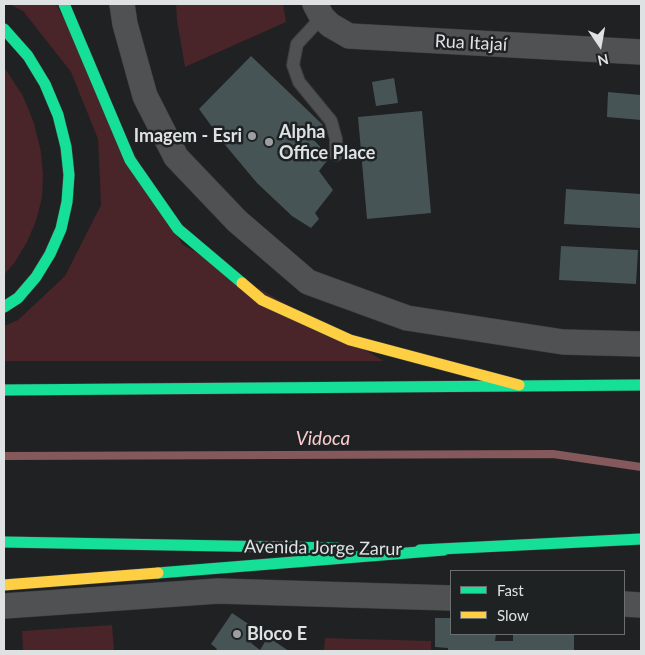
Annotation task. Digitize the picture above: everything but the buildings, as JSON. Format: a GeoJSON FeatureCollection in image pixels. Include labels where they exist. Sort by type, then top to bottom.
{"type":"FeatureCollection","features":[{"type":"Feature","properties":{"kind":"main road"},"geometry":{"type":"LineString","coordinates":[[64,4],[130,160],[178,229],[262,300],[350,340],[519,384]]}},
{"type":"Feature","properties":{"kind":"main road"},"geometry":{"type":"LineString","coordinates":[[4,29],[28,56],[45,84],[58,115],[66,147],[69,174],[67,202],[61,229],[50,254],[36,277],[18,298],[4,307]]}},
{"type":"Feature","properties":{"kind":"main road"},"geometry":{"type":"LineString","coordinates":[[4,390],[641,384]]}},
{"type":"Feature","properties":{"kind":"main road","name":"Avenida Jorge Zarur"},"geometry":{"type":"LineString","coordinates":[[4,542],[444,550],[641,539]]}},
{"type":"Feature","properties":{"kind":"main road"},"geometry":{"type":"LineString","coordinates":[[4,585],[444,550]]}},
{"type":"Feature","properties":{"kind":"street"},"geometry":{"type":"LineString","coordinates":[[122,4],[125,24],[145,96],[176,157],[237,221],[308,282],[407,318],[563,342],[641,344]]}},
{"type":"Feature","properties":{"kind":"street","name":"Rua Itajaí"},"geometry":{"type":"LineString","coordinates":[[319,10],[330,25],[349,36],[641,52]]}},
{"type":"Feature","properties":{"kind":"street"},"geometry":{"type":"LineString","coordinates":[[4,606],[218,591],[450,598]]}},
{"type":"Feature","properties":{"kind":"street"},"geometry":{"type":"LineString","coordinates":[[625,604],[641,605]]}},
{"type":"Feature","properties":{"kind":"lane"},"geometry":{"type":"LineString","coordinates":[[319,10],[297,44],[293,64],[299,82],[331,121],[336,139],[336,155]]}},
{"type":"Feature","properties":{"kind":"shaded area"},"geometry":{"type":"Polygon","coordinates":[[[9,4],[56,4],[182,244],[384,361],[4,361],[4,326],[18,320],[65,276],[101,205],[98,139],[71,72],[23,11],[9,4]]]}},
{"type":"Feature","properties":{"kind":"shaded area"},"geometry":{"type":"Polygon","coordinates":[[[176,4],[283,4],[286,22],[185,67],[176,4]]]}},
{"type":"Feature","properties":{"kind":"shaded area"},"geometry":{"type":"Polygon","coordinates":[[[4,67],[23,96],[34,123],[41,152],[43,175],[42,198],[36,221],[27,242],[15,262],[4,275],[4,67]]]}},
{"type":"Feature","properties":{"kind":"shaded area"},"geometry":{"type":"Polygon","coordinates":[[[112,625],[114,651],[23,651],[22,631],[112,625]]]}},
{"type":"Feature","properties":{"kind":"shaded area"},"geometry":{"type":"Polygon","coordinates":[[[325,638],[431,641],[431,651],[324,651],[325,638]]]}},
{"type":"Feature","properties":{"kind":"waterway","name":"Vidoca"},"geometry":{"type":"LineString","coordinates":[[4,456],[553,454],[641,467]]}},
{"type":"Feature","properties":{"kind":"traffic: fast"},"geometry":{"type":"LineString","coordinates":[[64,4],[130,160],[178,229],[242,283]]}},
{"type":"Feature","properties":{"kind":"traffic: fast"},"geometry":{"type":"LineString","coordinates":[[4,29],[28,56],[45,84],[58,115],[66,147],[69,175],[67,202],[61,229],[50,254],[36,277],[18,298],[4,307]]}},
{"type":"Feature","properties":{"kind":"traffic: fast"},"geometry":{"type":"LineString","coordinates":[[4,390],[641,385]]}},
{"type":"Feature","properties":{"kind":"traffic: fast"},"geometry":{"type":"LineString","coordinates":[[420,550],[641,539]]}},
{"type":"Feature","properties":{"kind":"traffic: fast"},"geometry":{"type":"LineString","coordinates":[[4,542],[337,548]]}},
{"type":"Feature","properties":{"kind":"traffic: fast"},"geometry":{"type":"LineString","coordinates":[[158,573],[444,550]]}},
{"type":"Feature","properties":{"kind":"traffic: slow"},"geometry":{"type":"LineString","coordinates":[[242,283],[262,300],[350,340],[519,385]]}},
{"type":"Feature","properties":{"kind":"traffic: slow"},"geometry":{"type":"LineString","coordinates":[[4,585],[158,573]]}},
{"type":"Feature","properties":{"kind":"place","name":"Imagem - Esri"},"geometry":{"type":"Point","coordinates":[252,136]}},
{"type":"Feature","properties":{"kind":"place","name":"Alpha Office Place"},"geometry":{"type":"Point","coordinates":[269,142]}},
{"type":"Feature","properties":{"kind":"place","name":"Bloco E"},"geometry":{"type":"Point","coordinates":[237,634]}}]}
